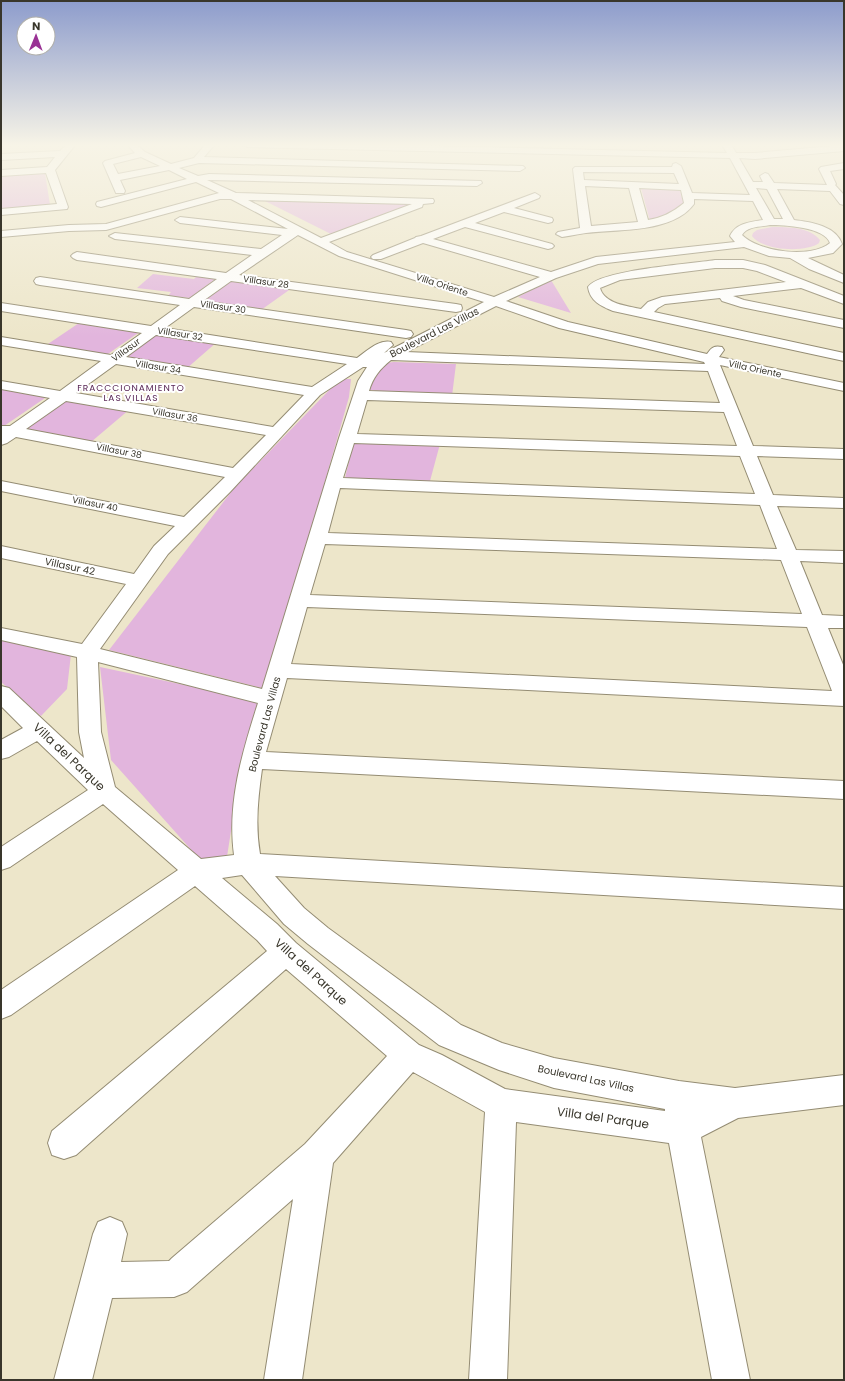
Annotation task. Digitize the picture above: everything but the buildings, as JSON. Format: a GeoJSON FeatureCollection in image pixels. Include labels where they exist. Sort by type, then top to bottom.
{"type":"FeatureCollection","features":[{"type":"Feature","properties":{"kind":"street"},"geometry":{"type":"LineString","coordinates":[[1,212],[45,208]]}},
{"type":"Feature","properties":{"kind":"street"},"geometry":{"type":"LineString","coordinates":[[63,208],[69,228]]}},
{"type":"Feature","properties":{"kind":"street"},"geometry":{"type":"LineString","coordinates":[[1,234],[69,228],[106,227],[173,208]]}},
{"type":"Feature","properties":{"kind":"street","name":"Villa Oriente"},"geometry":{"type":"LineString","coordinates":[[254,208],[294,232],[325,240],[492,298],[564,326],[844,387]]}},
{"type":"Feature","properties":{"kind":"street","name":"Villa Oriente"},"geometry":{"type":"LineString","coordinates":[[267,208],[325,240],[343,254],[492,298]]}},
{"type":"Feature","properties":{"kind":"street"},"geometry":{"type":"LineString","coordinates":[[325,240],[409,208]]}},
{"type":"Feature","properties":{"kind":"street"},"geometry":{"type":"LineString","coordinates":[[377,258],[420,239],[501,208]]}},
{"type":"Feature","properties":{"kind":"street"},"geometry":{"type":"LineString","coordinates":[[504,208],[548,220]]}},
{"type":"Feature","properties":{"kind":"street"},"geometry":{"type":"LineString","coordinates":[[583,208],[586,230]]}},
{"type":"Feature","properties":{"kind":"street"},"geometry":{"type":"LineString","coordinates":[[640,208],[644,224]]}},
{"type":"Feature","properties":{"kind":"street"},"geometry":{"type":"LineString","coordinates":[[562,234],[667,220],[685,208]]}},
{"type":"Feature","properties":{"kind":"street"},"geometry":{"type":"LineString","coordinates":[[763,208],[770,222]]}},
{"type":"Feature","properties":{"kind":"street"},"geometry":{"type":"LineString","coordinates":[[782,208],[790,223]]}},
{"type":"Feature","properties":{"kind":"street"},"geometry":{"type":"LineString","coordinates":[[216,214],[240,227]]}},
{"type":"Feature","properties":{"kind":"street"},"geometry":{"type":"LineString","coordinates":[[180,220],[294,232]]}},
{"type":"Feature","properties":{"kind":"street"},"geometry":{"type":"LineString","coordinates":[[770,222],[790,223],[825,232],[834,238],[840,247],[819,253],[793,255],[766,252],[741,242],[736,233],[744,226],[770,222]]}},
{"type":"Feature","properties":{"kind":"street"},"geometry":{"type":"LineString","coordinates":[[463,223],[548,246]]}},
{"type":"Feature","properties":{"kind":"street"},"geometry":{"type":"LineString","coordinates":[[825,232],[844,230]]}},
{"type":"Feature","properties":{"kind":"street","name":"Villasur"},"geometry":{"type":"LineString","coordinates":[[5,434],[62,396],[192,302],[294,232]]}},
{"type":"Feature","properties":{"kind":"street"},"geometry":{"type":"LineString","coordinates":[[115,236],[262,253]]}},
{"type":"Feature","properties":{"kind":"street"},"geometry":{"type":"LineString","coordinates":[[420,239],[550,272]]}},
{"type":"Feature","properties":{"kind":"street","name":"Boulevard Las Villas"},"geometry":{"type":"LineString","coordinates":[[87,652],[162,550],[224,488],[315,392],[492,298],[574,263],[741,242]]}},
{"type":"Feature","properties":{"kind":"street"},"geometry":{"type":"LineString","coordinates":[[793,255],[813,266],[844,279]]}},
{"type":"Feature","properties":{"kind":"street","name":"Villasur 28"},"geometry":{"type":"LineString","coordinates":[[77,256],[456,308]]}},
{"type":"Feature","properties":{"kind":"street"},"geometry":{"type":"LineString","coordinates":[[844,300],[761,268],[743,264],[722,263],[618,277],[599,283],[594,287],[597,296],[603,302],[618,308],[844,357]]}},
{"type":"Feature","properties":{"kind":"street","name":"Villasur 30"},"geometry":{"type":"LineString","coordinates":[[40,281],[406,334]]}},
{"type":"Feature","properties":{"kind":"street"},"geometry":{"type":"LineString","coordinates":[[644,314],[653,305],[662,301],[801,284]]}},
{"type":"Feature","properties":{"kind":"street"},"geometry":{"type":"LineString","coordinates":[[720,294],[741,303],[844,324]]}},
{"type":"Feature","properties":{"kind":"street","name":"Boulevard Las Villas"},"geometry":{"type":"LineString","coordinates":[[492,298],[456,308],[376,350],[374,361],[365,381],[333,483],[252,760],[245,803],[244,837],[248,864],[300,921],[450,1035],[498,1056],[681,1113]]}},
{"type":"Feature","properties":{"kind":"street","name":"Villasur 32"},"geometry":{"type":"LineString","coordinates":[[1,307],[374,361],[714,359]]}},
{"type":"Feature","properties":{"kind":"street","name":"Villasur 34"},"geometry":{"type":"LineString","coordinates":[[1,341],[315,392]]}},
{"type":"Feature","properties":{"kind":"street"},"geometry":{"type":"LineString","coordinates":[[714,359],[730,408],[844,694]]}},
{"type":"Feature","properties":{"kind":"street","name":"Villa Oriente"},"geometry":{"type":"LineString","coordinates":[[714,359],[844,378]]}},
{"type":"Feature","properties":{"kind":"street","name":"Villasur 36"},"geometry":{"type":"LineString","coordinates":[[1,385],[277,432]]}},
{"type":"Feature","properties":{"kind":"street"},"geometry":{"type":"LineString","coordinates":[[361,395],[730,408]]}},
{"type":"Feature","properties":{"kind":"street","name":"Villasur 38"},"geometry":{"type":"LineString","coordinates":[[5,434],[236,474]]}},
{"type":"Feature","properties":{"kind":"street"},"geometry":{"type":"LineString","coordinates":[[347,438],[844,454]]}},
{"type":"Feature","properties":{"kind":"street"},"geometry":{"type":"LineString","coordinates":[[333,483],[844,503]]}},
{"type":"Feature","properties":{"kind":"street","name":"Villasur 40"},"geometry":{"type":"LineString","coordinates":[[1,486],[188,523]]}},
{"type":"Feature","properties":{"kind":"street"},"geometry":{"type":"LineString","coordinates":[[317,538],[844,558]]}},
{"type":"Feature","properties":{"kind":"street","name":"Villasur 42"},"geometry":{"type":"LineString","coordinates":[[1,552],[138,581]]}},
{"type":"Feature","properties":{"kind":"street"},"geometry":{"type":"LineString","coordinates":[[298,601],[844,622]]}},
{"type":"Feature","properties":{"kind":"street"},"geometry":{"type":"LineString","coordinates":[[1,634],[87,652],[270,699]]}},
{"type":"Feature","properties":{"kind":"street"},"geometry":{"type":"LineString","coordinates":[[1,860],[104,791],[90,732],[87,652]]}},
{"type":"Feature","properties":{"kind":"street"},"geometry":{"type":"LineString","coordinates":[[278,670],[844,699]]}},
{"type":"Feature","properties":{"kind":"street","name":"Villa del Parque"},"geometry":{"type":"LineString","coordinates":[[1,692],[104,791],[198,870],[267,932],[286,952],[408,1055],[431,1065],[501,1104],[681,1113]]}},
{"type":"Feature","properties":{"kind":"street"},"geometry":{"type":"LineString","coordinates":[[1,751],[39,729]]}},
{"type":"Feature","properties":{"kind":"street"},"geometry":{"type":"LineString","coordinates":[[252,760],[844,790]]}},
{"type":"Feature","properties":{"kind":"street"},"geometry":{"type":"LineString","coordinates":[[1,1006],[198,870],[248,864],[844,898]]}},
{"type":"Feature","properties":{"kind":"street"},"geometry":{"type":"LineString","coordinates":[[64,1142],[286,952]]}},
{"type":"Feature","properties":{"kind":"street"},"geometry":{"type":"LineString","coordinates":[[99,1280],[169,1279],[178,1276],[317,1156],[408,1055]]}},
{"type":"Feature","properties":{"kind":"street"},"geometry":{"type":"LineString","coordinates":[[731,1380],[681,1113],[735,1103],[844,1090]]}},
{"type":"Feature","properties":{"kind":"street"},"geometry":{"type":"LineString","coordinates":[[488,1380],[501,1104]]}},
{"type":"Feature","properties":{"kind":"street"},"geometry":{"type":"LineString","coordinates":[[283,1380],[317,1156]]}},
{"type":"Feature","properties":{"kind":"street"},"geometry":{"type":"LineString","coordinates":[[73,1380],[110,1234]]}},
{"type":"Feature","properties":{"kind":"shaded area"},"geometry":{"type":"Polygon","coordinates":[[[280,208],[402,208],[333,235],[280,208]]]}},
{"type":"Feature","properties":{"kind":"shaded area"},"geometry":{"type":"Polygon","coordinates":[[[647,208],[677,208],[664,216],[650,221],[647,208]]]}},
{"type":"Feature","properties":{"kind":"shaded area"},"geometry":{"type":"Polygon","coordinates":[[[772,227],[805,230],[811,232],[820,240],[819,243],[813,246],[785,249],[765,245],[752,236],[757,230],[772,227]]]}},
{"type":"Feature","properties":{"kind":"shaded area"},"geometry":{"type":"Polygon","coordinates":[[[153,274],[194,279],[198,275],[218,277],[190,298],[168,296],[171,292],[137,288],[153,274]]]}},
{"type":"Feature","properties":{"kind":"shaded area"},"geometry":{"type":"Polygon","coordinates":[[[231,279],[292,288],[261,310],[200,300],[231,279]]]}},
{"type":"Feature","properties":{"kind":"shaded area"},"geometry":{"type":"Polygon","coordinates":[[[551,280],[571,313],[518,297],[551,280]]]}},
{"type":"Feature","properties":{"kind":"shaded area"},"geometry":{"type":"Polygon","coordinates":[[[82,321],[141,331],[105,356],[45,346],[82,321]]]}},
{"type":"Feature","properties":{"kind":"shaded area"},"geometry":{"type":"Polygon","coordinates":[[[156,332],[217,342],[186,369],[119,358],[156,332]]]}},
{"type":"Feature","properties":{"kind":"shaded area"},"geometry":{"type":"Polygon","coordinates":[[[384,363],[456,364],[452,396],[368,390],[384,363]]]}},
{"type":"Feature","properties":{"kind":"shaded area"},"geometry":{"type":"Polygon","coordinates":[[[340,379],[351,379],[349,397],[266,689],[109,650],[235,487],[340,379]]]}},
{"type":"Feature","properties":{"kind":"shaded area"},"geometry":{"type":"Polygon","coordinates":[[[1,387],[48,396],[4,426],[1,426],[1,387]]]}},
{"type":"Feature","properties":{"kind":"shaded area"},"geometry":{"type":"Polygon","coordinates":[[[67,399],[130,409],[91,442],[23,430],[67,399]]]}},
{"type":"Feature","properties":{"kind":"shaded area"},"geometry":{"type":"Polygon","coordinates":[[[354,440],[440,444],[430,481],[345,478],[354,440]]]}},
{"type":"Feature","properties":{"kind":"shaded area"},"geometry":{"type":"Polygon","coordinates":[[[1,637],[71,654],[67,689],[41,716],[1,682],[1,637]]]}},
{"type":"Feature","properties":{"kind":"shaded area"},"geometry":{"type":"Polygon","coordinates":[[[100,667],[259,701],[234,812],[226,863],[203,863],[111,760],[100,667]]]}},
{"type":"Feature","properties":{"kind":"district","name":"FRACCCIONAMIENTO LAS VILLAS"},"geometry":{"type":"Point","coordinates":[131,394]}}]}
